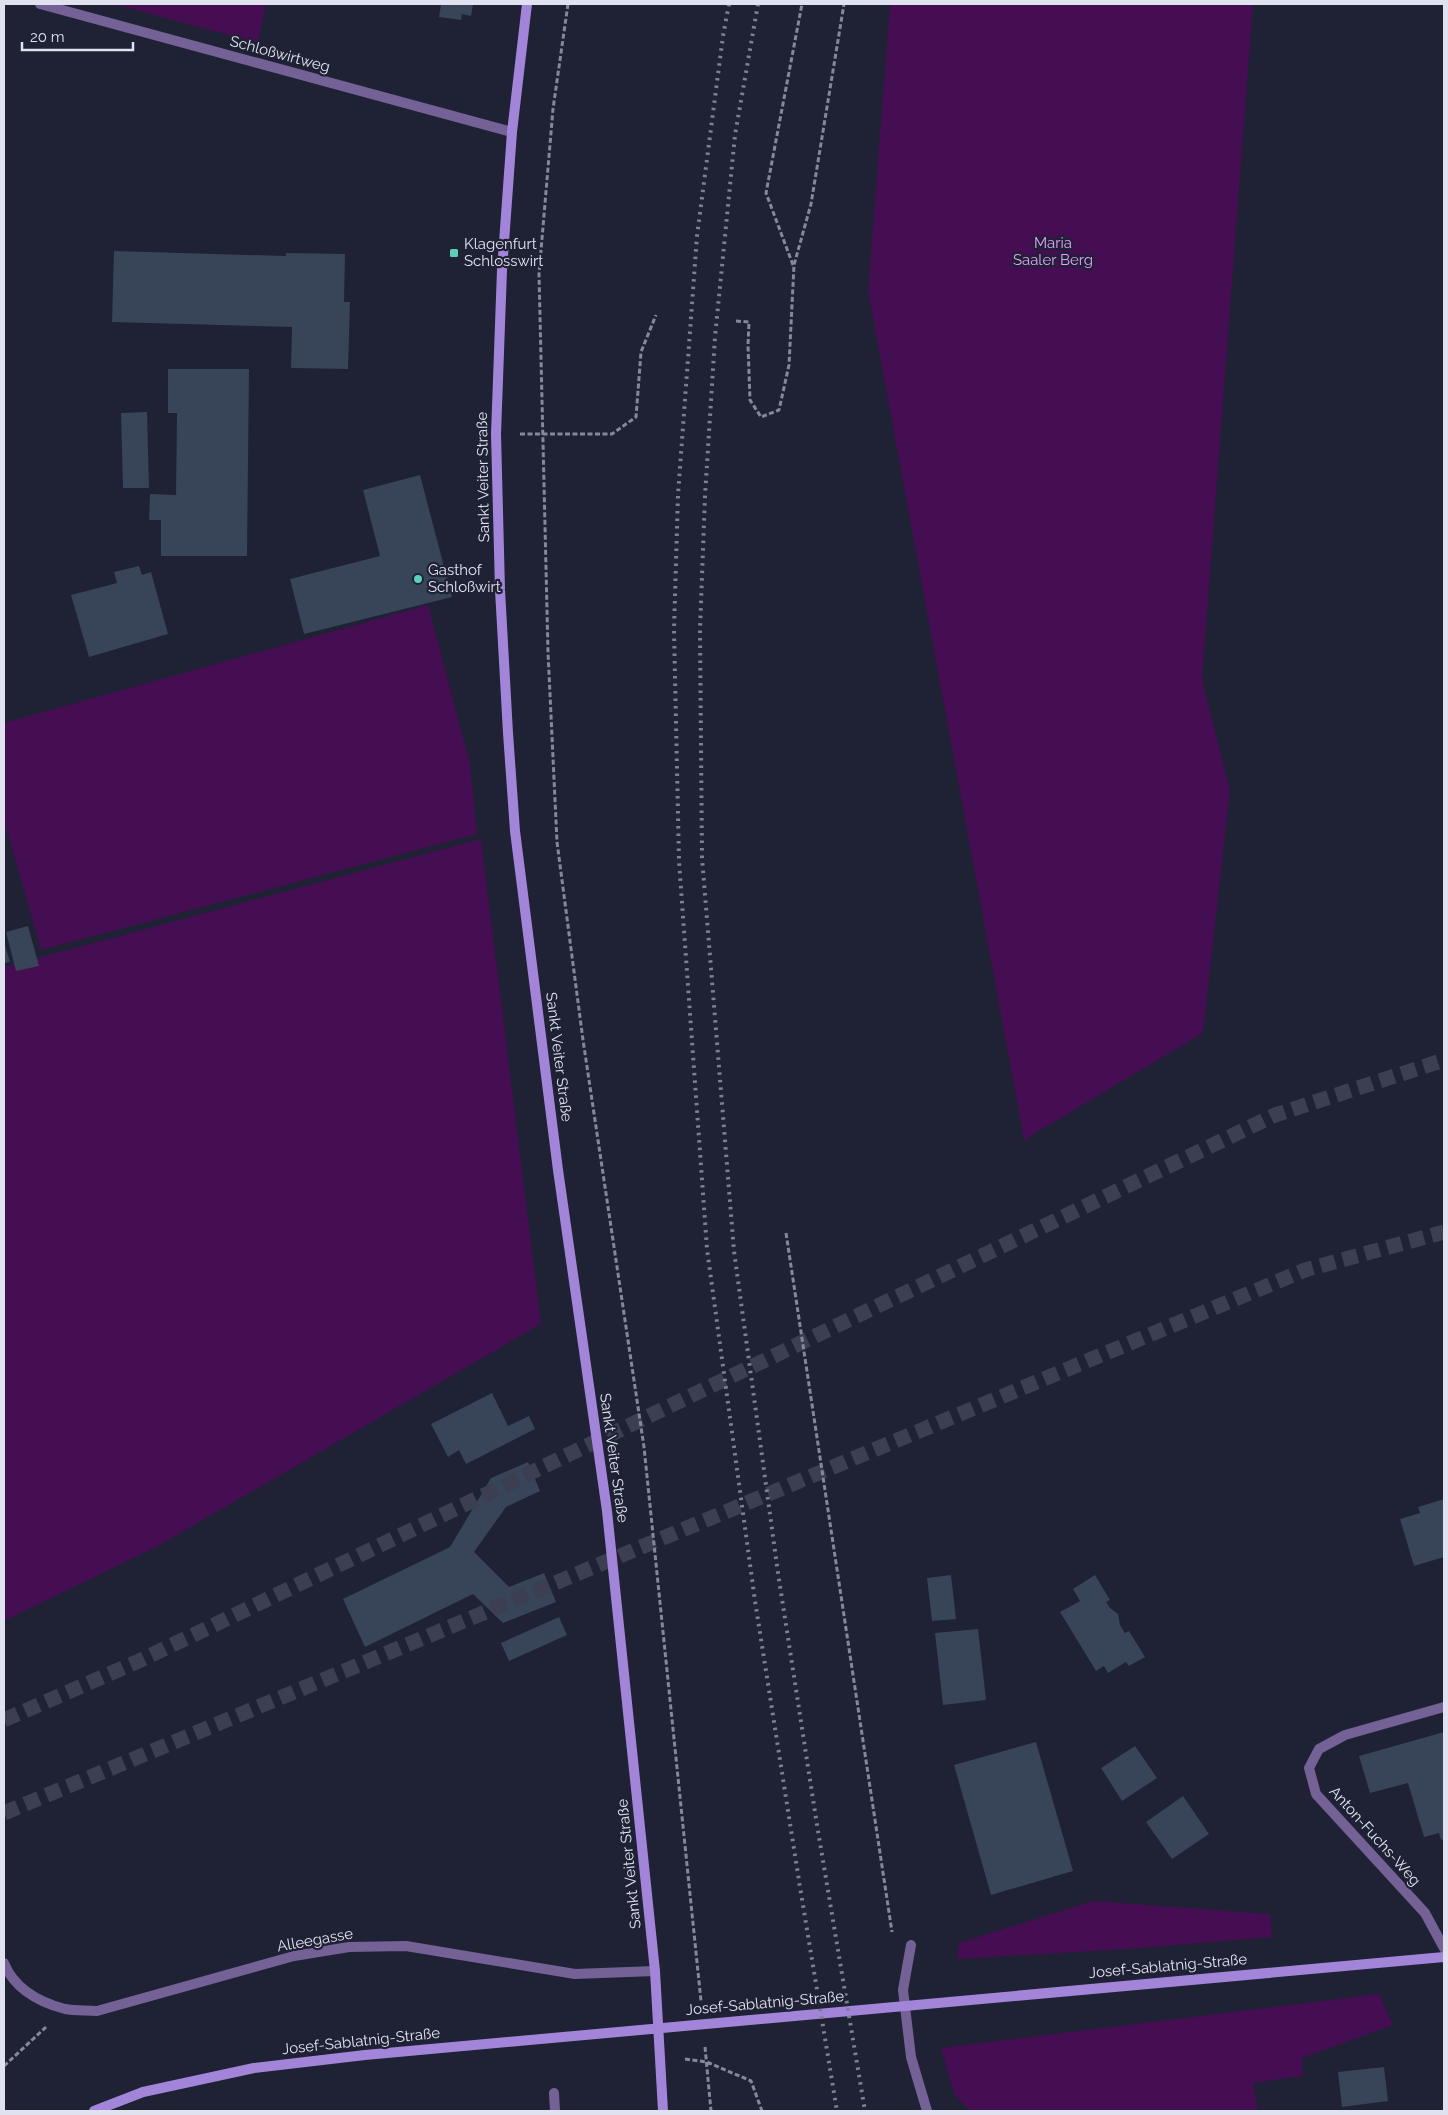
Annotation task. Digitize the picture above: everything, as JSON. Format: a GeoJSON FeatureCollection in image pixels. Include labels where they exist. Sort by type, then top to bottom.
{"type":"FeatureCollection","features":[{"type":"Feature","properties":{"kind":"main road","name":"Sankt Veiter Straße"},"geometry":{"type":"LineString","coordinates":[[527,4],[512,132],[502,270],[496,434],[500,590],[515,831],[558,1170],[607,1511],[655,1971],[663,2111]]}},
{"type":"Feature","properties":{"kind":"main road","name":"Josef-Sablatnig-Straße"},"geometry":{"type":"LineString","coordinates":[[94,2111],[143,2092],[245,2070],[365,2055],[1444,1957]]}},
{"type":"Feature","properties":{"kind":"street","name":"Schloßwirtweg"},"geometry":{"type":"LineString","coordinates":[[40,4],[512,132]]}},
{"type":"Feature","properties":{"kind":"street","name":"Anton-Fuchs-Weg"},"geometry":{"type":"LineString","coordinates":[[1444,1707],[1345,1735],[1319,1749],[1310,1768],[1316,1794],[1425,1912],[1444,1948]]}},
{"type":"Feature","properties":{"kind":"street"},"geometry":{"type":"LineString","coordinates":[[911,1945],[904,1990],[911,2057],[928,2111]]}},
{"type":"Feature","properties":{"kind":"street","name":"Alleegasse"},"geometry":{"type":"LineString","coordinates":[[4,1963],[9,1976],[29,1994],[66,2009],[97,2011],[294,1956],[349,1947],[406,1946],[575,1974],[655,1971]]}},
{"type":"Feature","properties":{"kind":"street"},"geometry":{"type":"LineString","coordinates":[[554,2093],[555,2111]]}},
{"type":"Feature","properties":{"kind":"path"},"geometry":{"type":"LineString","coordinates":[[568,4],[553,109],[539,274],[548,652],[557,842],[583,1040],[644,1447],[701,2004]]}},
{"type":"Feature","properties":{"kind":"path"},"geometry":{"type":"LineString","coordinates":[[794,265],[766,192],[802,4]]}},
{"type":"Feature","properties":{"kind":"path"},"geometry":{"type":"LineString","coordinates":[[736,321],[749,322],[750,400],[761,416],[779,410],[789,365],[794,265],[812,204],[844,4]]}},
{"type":"Feature","properties":{"kind":"path"},"geometry":{"type":"LineString","coordinates":[[496,434],[612,434],[636,417],[642,352],[656,315]]}},
{"type":"Feature","properties":{"kind":"path"},"geometry":{"type":"LineString","coordinates":[[786,1233],[892,1931],[911,1945]]}},
{"type":"Feature","properties":{"kind":"path"},"geometry":{"type":"LineString","coordinates":[[4,2066],[66,2009]]}},
{"type":"Feature","properties":{"kind":"path"},"geometry":{"type":"LineString","coordinates":[[705,2043],[711,2111]]}},
{"type":"Feature","properties":{"kind":"path"},"geometry":{"type":"LineString","coordinates":[[707,2062],[751,2081],[762,2111]]}},
{"type":"Feature","properties":{"kind":"green space"},"geometry":{"type":"Polygon","coordinates":[[[114,4],[266,4],[258,43],[114,4]]]}},
{"type":"Feature","properties":{"kind":"green space","name":"Maria Saaler Berg"},"geometry":{"type":"Polygon","coordinates":[[[890,4],[1253,4],[1202,680],[1230,790],[1203,1033],[1024,1140],[868,291],[890,4]]]}},
{"type":"Feature","properties":{"kind":"green space"},"geometry":{"type":"Polygon","coordinates":[[[428,605],[470,764],[477,834],[41,950],[4,820],[4,723],[428,605]]]}},
{"type":"Feature","properties":{"kind":"green space"},"geometry":{"type":"Polygon","coordinates":[[[481,839],[541,1324],[158,1546],[4,1621],[4,967],[481,839]]]}},
{"type":"Feature","properties":{"kind":"green space"},"geometry":{"type":"Polygon","coordinates":[[[1093,1901],[1270,1914],[1272,1937],[1128,1949],[957,1959],[959,1943],[1093,1901]]]}},
{"type":"Feature","properties":{"kind":"green space"},"geometry":{"type":"Polygon","coordinates":[[[1379,1994],[1393,2025],[1302,2058],[1303,2076],[1253,2083],[1258,2111],[970,2111],[954,2094],[941,2048],[1379,1994]]]}},
{"type":"Feature","properties":{"kind":"building"},"geometry":{"type":"Polygon","coordinates":[[[441,4],[473,4],[471,16],[462,14],[461,20],[439,17],[441,4]]]}},
{"type":"Feature","properties":{"kind":"building"},"geometry":{"type":"Polygon","coordinates":[[[114,251],[286,256],[286,253],[345,254],[344,302],[350,302],[348,369],[291,368],[292,327],[112,322],[114,251]]]}},
{"type":"Feature","properties":{"kind":"building"},"geometry":{"type":"Polygon","coordinates":[[[168,369],[249,369],[247,556],[161,556],[161,520],[149,520],[150,494],[176,495],[177,413],[168,413],[168,369]]]}},
{"type":"Feature","properties":{"kind":"building"},"geometry":{"type":"Polygon","coordinates":[[[147,412],[149,488],[123,488],[121,413],[147,412]]]}},
{"type":"Feature","properties":{"kind":"building"},"geometry":{"type":"Polygon","coordinates":[[[420,475],[452,597],[304,634],[290,579],[380,556],[363,490],[420,475]]]}},
{"type":"Feature","properties":{"kind":"building"},"geometry":{"type":"Polygon","coordinates":[[[139,566],[142,575],[151,572],[168,634],[89,657],[71,595],[117,583],[114,572],[139,566]]]}},
{"type":"Feature","properties":{"kind":"building"},"geometry":{"type":"Polygon","coordinates":[[[28,926],[39,966],[16,971],[6,932],[28,926]]]}},
{"type":"Feature","properties":{"kind":"building"},"geometry":{"type":"Polygon","coordinates":[[[4,942],[10,962],[4,963],[4,942]]]}},
{"type":"Feature","properties":{"kind":"building"},"geometry":{"type":"Polygon","coordinates":[[[492,1393],[508,1426],[529,1416],[535,1429],[466,1464],[459,1450],[448,1457],[431,1424],[492,1393]]]}},
{"type":"Feature","properties":{"kind":"building"},"geometry":{"type":"Polygon","coordinates":[[[528,1462],[540,1491],[506,1507],[474,1552],[509,1587],[544,1573],[556,1602],[503,1623],[473,1594],[365,1647],[343,1599],[450,1547],[491,1478],[528,1462]]]}},
{"type":"Feature","properties":{"kind":"building"},"geometry":{"type":"Polygon","coordinates":[[[1444,1499],[1444,1557],[1414,1566],[1400,1519],[1420,1513],[1418,1507],[1444,1499]]]}},
{"type":"Feature","properties":{"kind":"building"},"geometry":{"type":"Polygon","coordinates":[[[951,1575],[956,1619],[932,1621],[927,1578],[951,1575]]]}},
{"type":"Feature","properties":{"kind":"building"},"geometry":{"type":"Polygon","coordinates":[[[1095,1575],[1110,1600],[1106,1602],[1118,1614],[1120,1625],[1125,1633],[1129,1631],[1145,1657],[1129,1666],[1126,1662],[1108,1673],[1104,1666],[1096,1671],[1060,1612],[1080,1601],[1073,1589],[1095,1575]]]}},
{"type":"Feature","properties":{"kind":"building"},"geometry":{"type":"Polygon","coordinates":[[[559,1617],[567,1635],[509,1661],[501,1643],[559,1617]]]}},
{"type":"Feature","properties":{"kind":"building"},"geometry":{"type":"Polygon","coordinates":[[[978,1629],[986,1700],[943,1705],[935,1633],[978,1629]]]}},
{"type":"Feature","properties":{"kind":"building"},"geometry":{"type":"Polygon","coordinates":[[[1444,1732],[1444,1839],[1441,1840],[1439,1833],[1424,1837],[1408,1783],[1370,1793],[1359,1756],[1444,1732]]]}},
{"type":"Feature","properties":{"kind":"building"},"geometry":{"type":"Polygon","coordinates":[[[1036,1742],[1073,1871],[991,1895],[954,1765],[1036,1742]]]}},
{"type":"Feature","properties":{"kind":"building"},"geometry":{"type":"Polygon","coordinates":[[[1135,1746],[1157,1778],[1122,1801],[1101,1768],[1135,1746]]]}},
{"type":"Feature","properties":{"kind":"building"},"geometry":{"type":"Polygon","coordinates":[[[1183,1796],[1209,1834],[1172,1859],[1146,1822],[1183,1796]]]}},
{"type":"Feature","properties":{"kind":"building"},"geometry":{"type":"Polygon","coordinates":[[[1384,2067],[1388,2101],[1342,2107],[1338,2072],[1384,2067]]]}},
{"type":"Feature","properties":{"kind":"tunnel"},"geometry":{"type":"LineString","coordinates":[[4,1720],[139,1661],[1275,1115],[1444,1060]]}},
{"type":"Feature","properties":{"kind":"tunnel"},"geometry":{"type":"LineString","coordinates":[[4,1813],[1305,1270],[1444,1232]]}},
{"type":"Feature","properties":{"kind":"railway"},"geometry":{"type":"LineString","coordinates":[[729,4],[723,36],[697,236],[678,495],[674,630],[679,861],[707,1249],[755,1601],[837,2111]]}},
{"type":"Feature","properties":{"kind":"railway"},"geometry":{"type":"LineString","coordinates":[[758,4],[735,135],[715,337],[705,496],[700,630],[702,858],[734,1251],[778,1573],[817,1825],[865,2111]]}},
{"type":"Feature","properties":{"kind":"place","name":"Klagenfurt Schlosswirt"},"geometry":{"type":"Point","coordinates":[454,253]}},
{"type":"Feature","properties":{"kind":"place","name":"Gasthof Schloßwirt"},"geometry":{"type":"Point","coordinates":[418,579]}}]}
